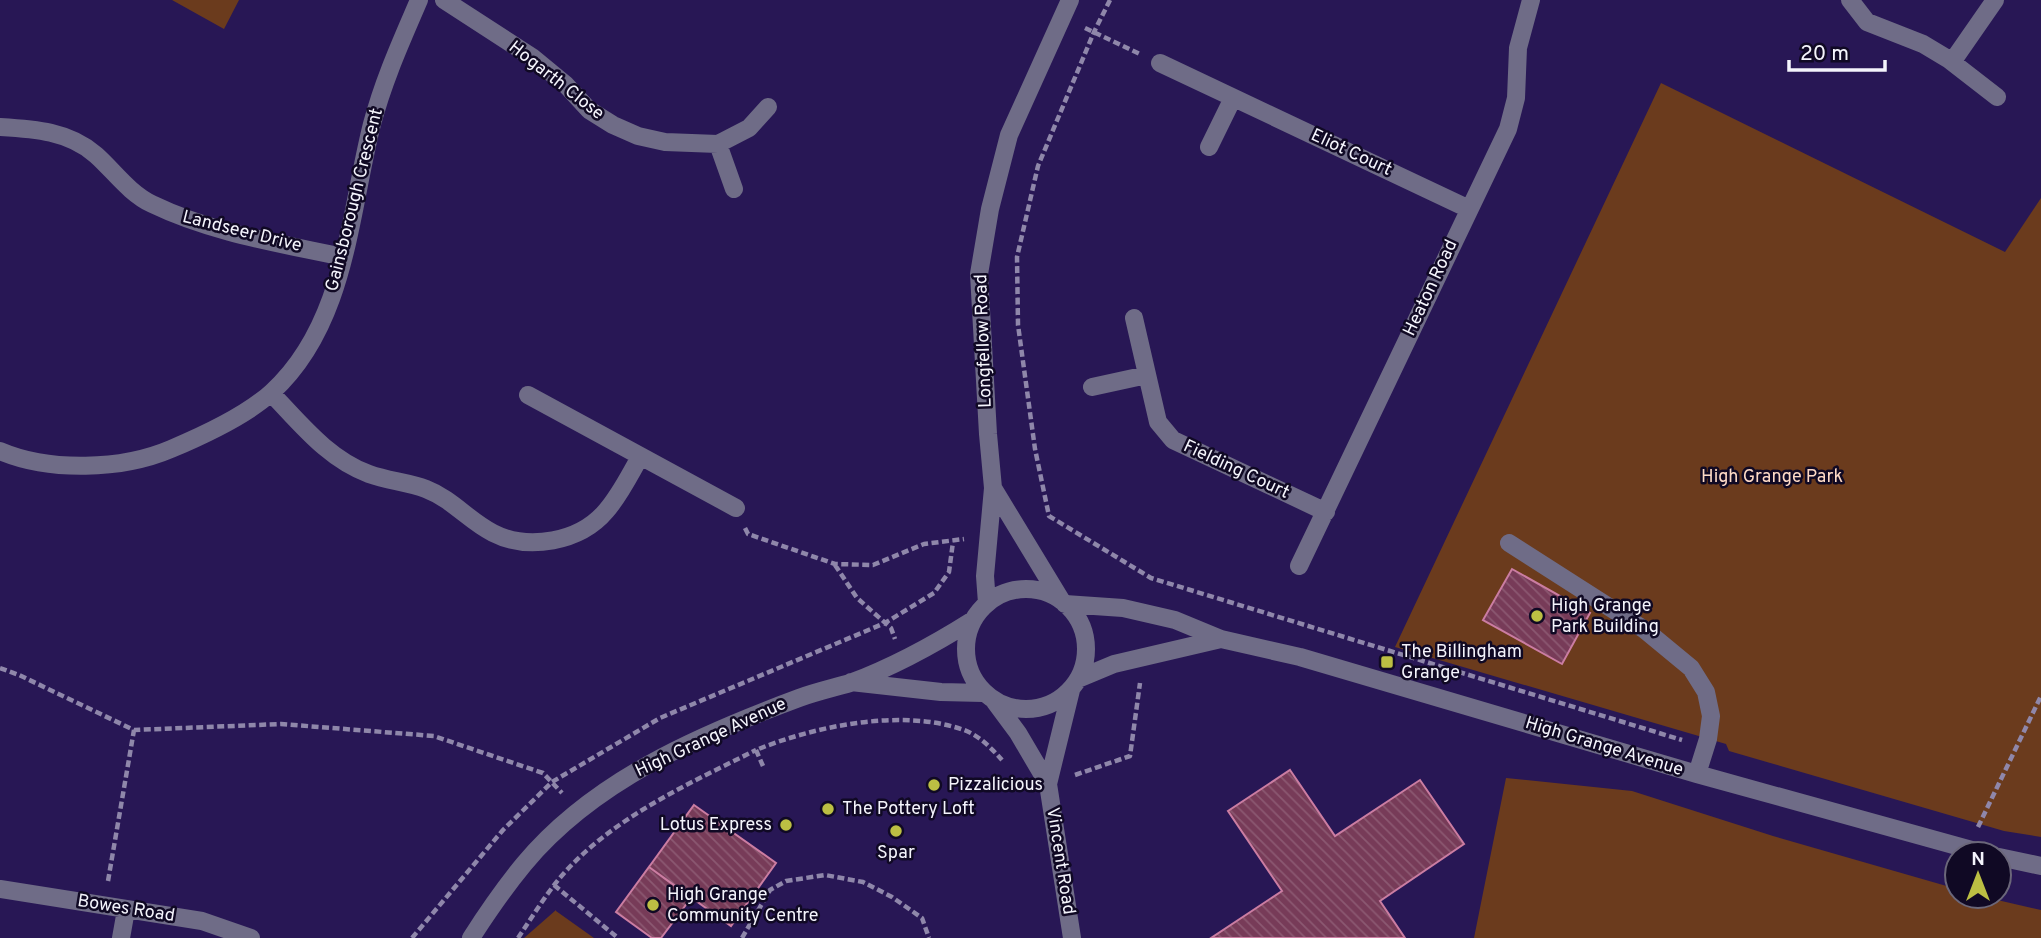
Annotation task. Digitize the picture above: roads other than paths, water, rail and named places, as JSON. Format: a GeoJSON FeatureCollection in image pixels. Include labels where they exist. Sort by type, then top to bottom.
{"type":"FeatureCollection","features":[{"type":"Feature","properties":{"kind":"street","name":"Gainsborough Crescent"},"geometry":{"type":"LineString","coordinates":[[0,451],[57,465],[109,465],[153,457],[228,422],[271,393],[293,369],[314,338],[332,294],[385,79],[419,0]]}},
{"type":"Feature","properties":{"kind":"street","name":"Hogarth Close"},"geometry":{"type":"LineString","coordinates":[[444,0],[532,57],[566,85],[589,110],[638,136],[665,142],[718,144],[749,128],[768,107]]}},
{"type":"Feature","properties":{"kind":"street","name":"Longfellow Road"},"geometry":{"type":"LineString","coordinates":[[993,488],[979,274],[990,209],[1009,135],[1070,0]]}},
{"type":"Feature","properties":{"kind":"street","name":"Heaton Road"},"geometry":{"type":"LineString","coordinates":[[1299,566],[1508,129],[1516,99],[1518,48],[1531,0]]}},
{"type":"Feature","properties":{"kind":"street"},"geometry":{"type":"LineString","coordinates":[[1850,0],[1867,22],[1923,44],[1952,62],[1997,97]]}},
{"type":"Feature","properties":{"kind":"street"},"geometry":{"type":"LineString","coordinates":[[1952,62],[1995,0]]}},
{"type":"Feature","properties":{"kind":"street","name":"Eliot Court"},"geometry":{"type":"LineString","coordinates":[[1160,63],[1469,209]]}},
{"type":"Feature","properties":{"kind":"street"},"geometry":{"type":"LineString","coordinates":[[1209,147],[1233,98]]}},
{"type":"Feature","properties":{"kind":"street","name":"Landseer Drive"},"geometry":{"type":"LineString","coordinates":[[0,127],[39,129],[69,137],[94,153],[121,181],[147,202],[182,218],[224,231],[343,257]]}},
{"type":"Feature","properties":{"kind":"street"},"geometry":{"type":"LineString","coordinates":[[718,144],[734,189]]}},
{"type":"Feature","properties":{"kind":"street","name":"Fielding Court"},"geometry":{"type":"LineString","coordinates":[[1134,318],[1158,422],[1173,440],[1326,512]]}},
{"type":"Feature","properties":{"kind":"street"},"geometry":{"type":"LineString","coordinates":[[1092,387],[1147,375]]}},
{"type":"Feature","properties":{"kind":"street"},"geometry":{"type":"LineString","coordinates":[[271,393],[323,447],[343,461],[369,474],[425,489],[450,502],[492,533],[512,540],[556,540],[580,531],[604,514],[640,457]]}},
{"type":"Feature","properties":{"kind":"street"},"geometry":{"type":"LineString","coordinates":[[528,395],[736,508]]}},
{"type":"Feature","properties":{"kind":"street"},"geometry":{"type":"LineString","coordinates":[[993,488],[1063,602],[1078,620],[1086,639],[1085,660],[1074,685]]}},
{"type":"Feature","properties":{"kind":"street"},"geometry":{"type":"LineString","coordinates":[[987,603],[985,576],[993,488]]}},
{"type":"Feature","properties":{"kind":"street"},"geometry":{"type":"LineString","coordinates":[[1509,542],[1645,630],[1691,668],[1706,692],[1711,716],[1697,774]]}},
{"type":"Feature","properties":{"kind":"street","name":"High Grange Avenue"},"geometry":{"type":"LineString","coordinates":[[988,697],[971,677],[966,658],[966,638],[973,620],[987,603],[1004,593],[1023,589],[1043,592],[1063,602],[1123,608],[1175,620],[1222,639],[1300,657],[1943,843]]}},
{"type":"Feature","properties":{"kind":"street","name":"High Grange Avenue"},"geometry":{"type":"LineString","coordinates":[[471,938],[524,864],[579,811],[613,785],[667,754],[779,706],[851,682],[938,642],[973,620]]}},
{"type":"Feature","properties":{"kind":"street","name":"High Grange Avenue"},"geometry":{"type":"LineString","coordinates":[[851,682],[988,697],[1013,709],[1034,709],[1054,703],[1074,685],[1114,664],[1222,639]]}},
{"type":"Feature","properties":{"kind":"street","name":"Vincent Road"},"geometry":{"type":"LineString","coordinates":[[1048,784],[1074,685]]}},
{"type":"Feature","properties":{"kind":"street","name":"Vincent Road"},"geometry":{"type":"LineString","coordinates":[[988,697],[1018,733],[1048,784],[1072,938]]}},
{"type":"Feature","properties":{"kind":"street"},"geometry":{"type":"LineString","coordinates":[[2013,860],[2041,866]]}},
{"type":"Feature","properties":{"kind":"street","name":"Bowes Road"},"geometry":{"type":"LineString","coordinates":[[0,889],[202,921],[251,938]]}},
{"type":"Feature","properties":{"kind":"street"},"geometry":{"type":"LineString","coordinates":[[121,938],[126,910]]}},
{"type":"Feature","properties":{"kind":"place","name":"High Grange Park Building"},"geometry":{"type":"Point","coordinates":[1537,616]}},
{"type":"Feature","properties":{"kind":"place","name":"The Billingham Grange"},"geometry":{"type":"Point","coordinates":[1387,662]}},
{"type":"Feature","properties":{"kind":"place","name":"Pizzalicious"},"geometry":{"type":"Point","coordinates":[934,785]}},
{"type":"Feature","properties":{"kind":"place","name":"The Pottery Loft"},"geometry":{"type":"Point","coordinates":[828,809]}},
{"type":"Feature","properties":{"kind":"place","name":"Lotus Express"},"geometry":{"type":"Point","coordinates":[786,825]}},
{"type":"Feature","properties":{"kind":"place","name":"Spar"},"geometry":{"type":"Point","coordinates":[896,831]}},
{"type":"Feature","properties":{"kind":"place","name":"High Grange Community Centre"},"geometry":{"type":"Point","coordinates":[653,905]}},
{"type":"Feature","properties":{"kind":"park label","name":"High Grange Park"},"geometry":{"type":"Point","coordinates":[1772,477]}}]}
